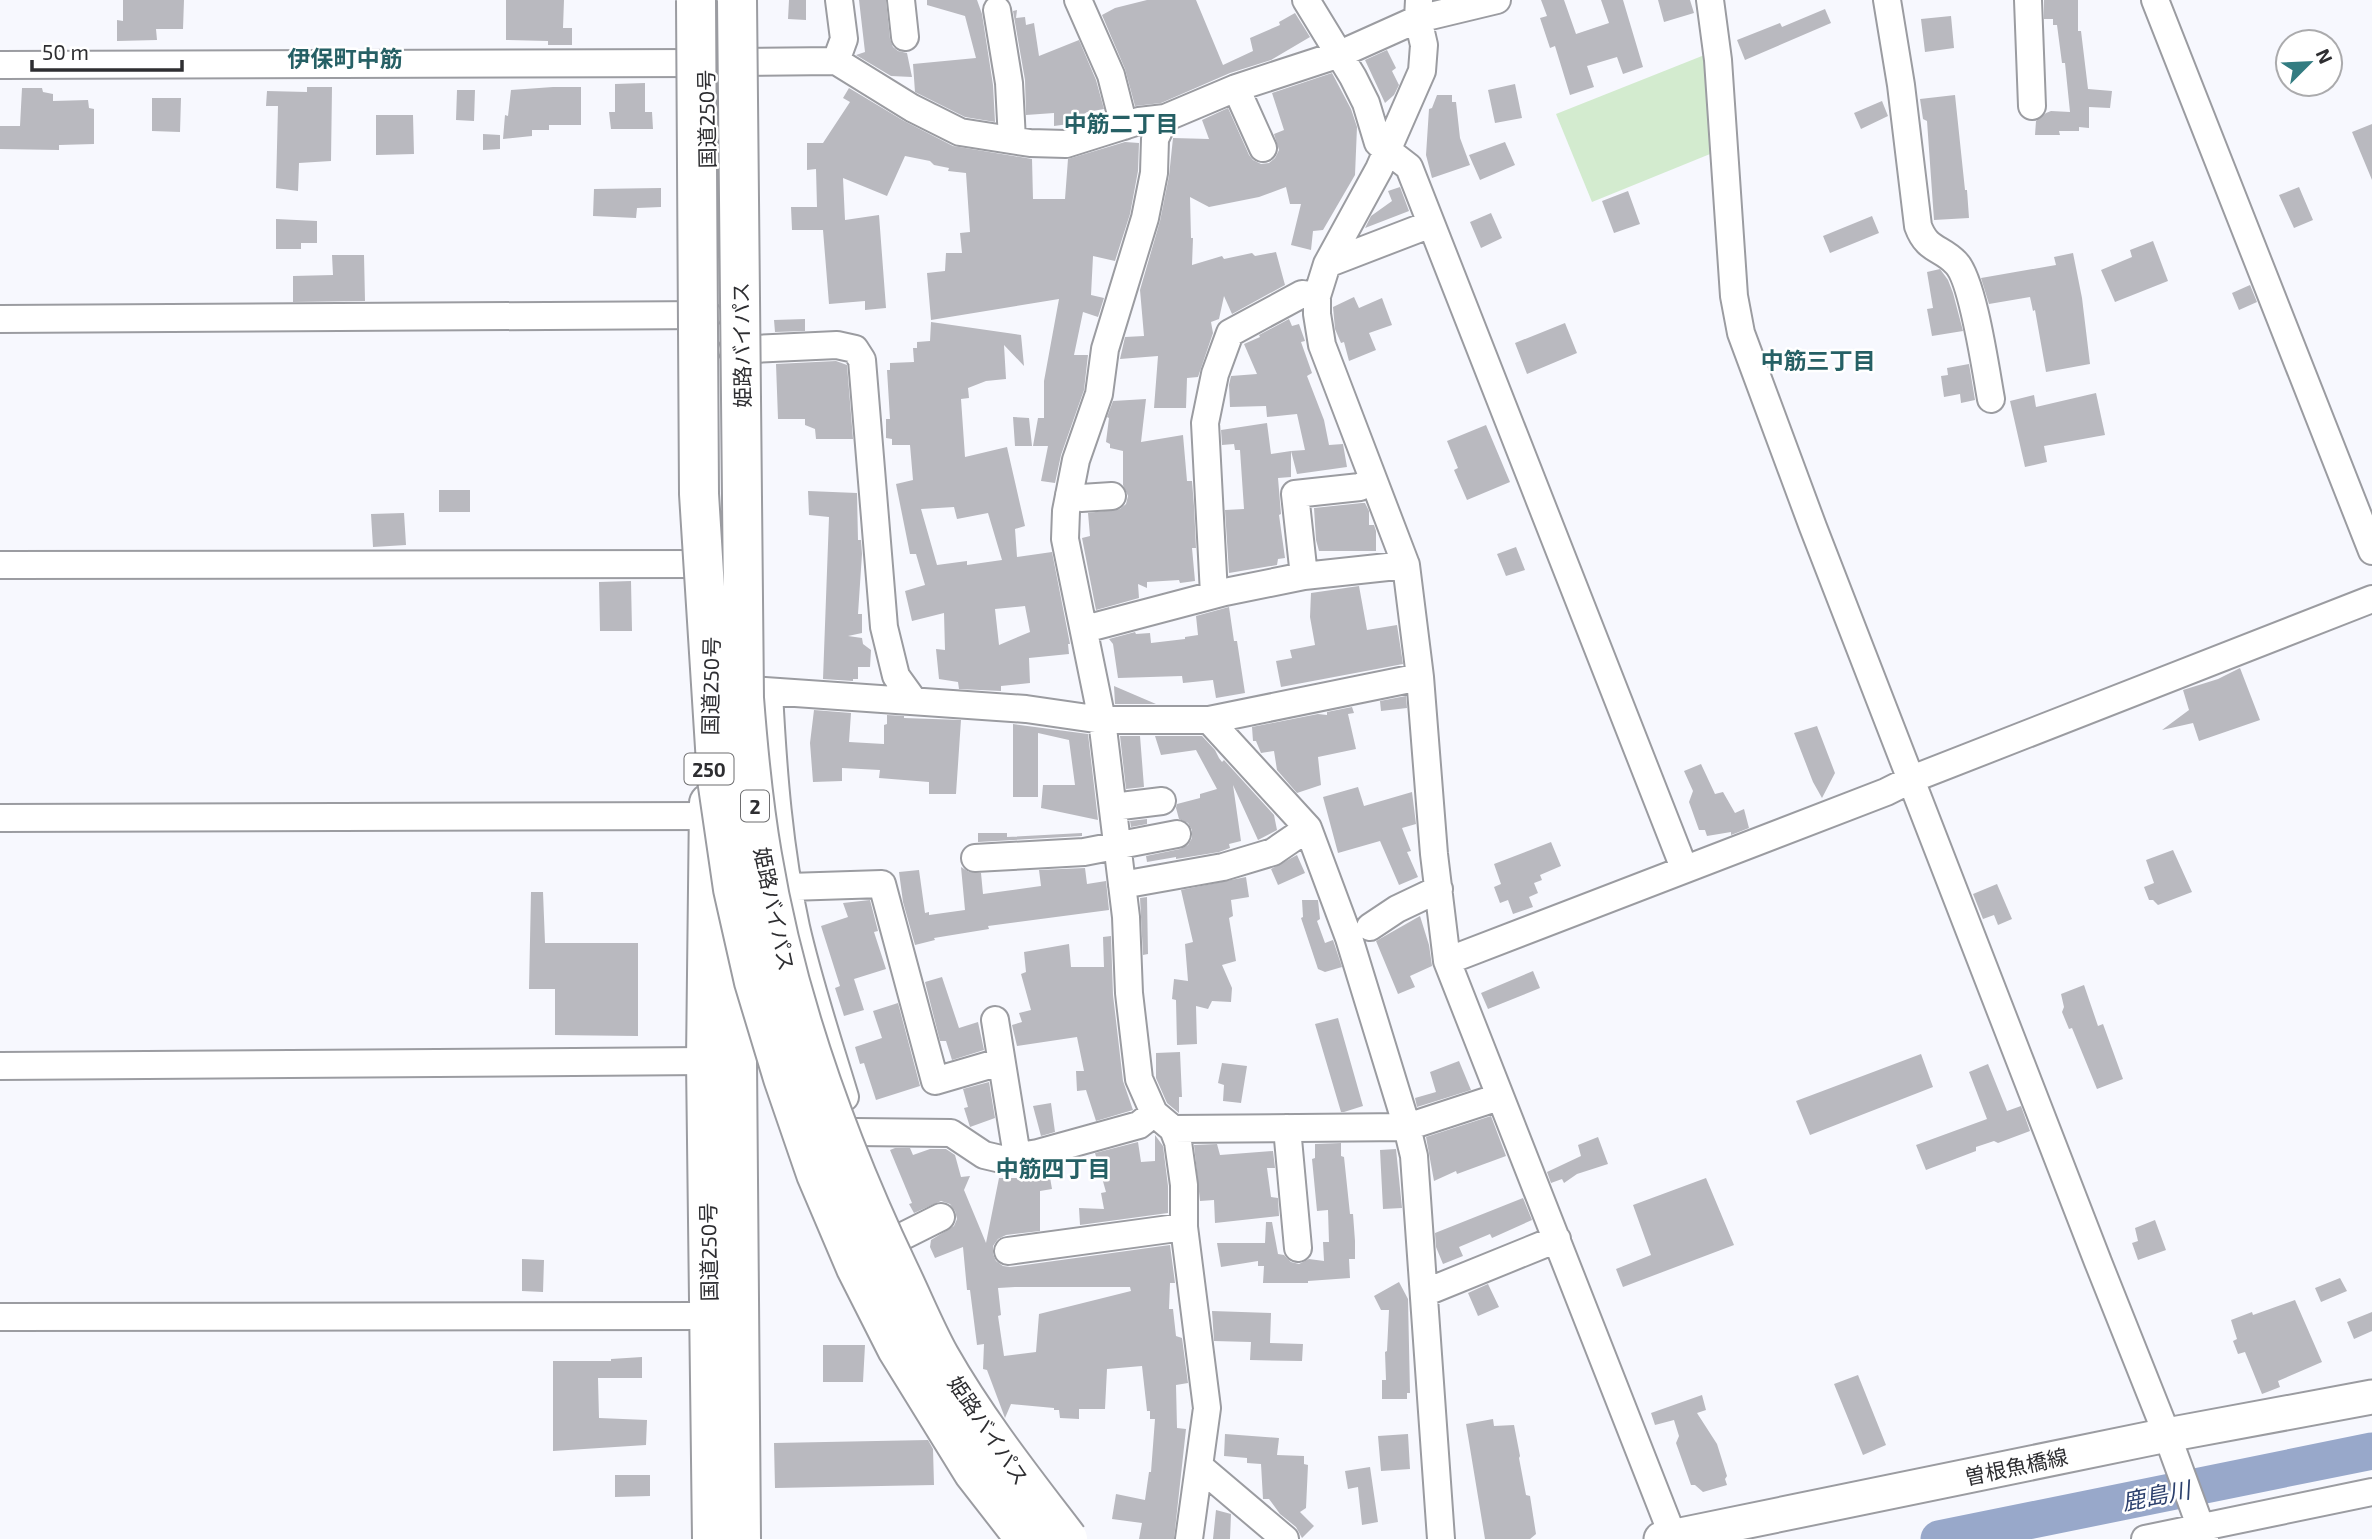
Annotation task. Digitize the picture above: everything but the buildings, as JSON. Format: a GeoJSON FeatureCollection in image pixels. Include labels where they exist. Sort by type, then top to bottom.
{"type":"FeatureCollection","features":[{"type":"Feature","properties":{"kind":"highway","name":"姫路バイパス"},"geometry":{"type":"LineString","coordinates":[[696,0],[699,494],[717,779],[733,889],[754,982],[783,1078],[816,1174],[856,1268],[897,1349],[966,1461],[1025,1539]]}},
{"type":"Feature","properties":{"kind":"highway","name":"国道250号"},"geometry":{"type":"LineString","coordinates":[[705,0],[717,63],[751,690],[741,1539]]}},
{"type":"Feature","properties":{"kind":"highway","name":"国道250号"},"geometry":{"type":"LineString","coordinates":[[712,1539],[706,1061],[711,564],[708,315],[717,63],[729,0]]}},
{"type":"Feature","properties":{"kind":"highway","name":"姫路バイパス"},"geometry":{"type":"LineString","coordinates":[[737,0],[744,698],[750,771],[762,856],[780,943],[836,1125],[873,1215],[922,1320],[940,1357],[1000,1450],[1068,1539]]}},
{"type":"Feature","properties":{"kind":"main road","name":"曽根魚橋線"},"geometry":{"type":"LineString","coordinates":[[1670,1538],[2167,1435],[2372,1397]]}},
{"type":"Feature","properties":{"kind":"street"},"geometry":{"type":"LineString","coordinates":[[836,61],[844,39],[839,0]]}},
{"type":"Feature","properties":{"kind":"street"},"geometry":{"type":"LineString","coordinates":[[901,0],[905,37]]}},
{"type":"Feature","properties":{"kind":"street"},"geometry":{"type":"LineString","coordinates":[[1078,0],[1111,75],[1124,126]]}},
{"type":"Feature","properties":{"kind":"street"},"geometry":{"type":"LineString","coordinates":[[1306,0],[1340,54],[1366,103],[1378,143],[1409,167],[1684,868]]}},
{"type":"Feature","properties":{"kind":"street"},"geometry":{"type":"LineString","coordinates":[[0,65],[836,61],[912,108],[960,132],[1066,144],[1139,121],[1165,118],[1236,88],[1340,54],[1418,10],[1497,0]]}},
{"type":"Feature","properties":{"kind":"street"},"geometry":{"type":"LineString","coordinates":[[1710,0],[1718,60],[1734,296],[1741,333],[1813,527],[2167,1435],[2199,1525]]}},
{"type":"Feature","properties":{"kind":"street"},"geometry":{"type":"LineString","coordinates":[[1887,0],[1901,85],[1918,226],[1923,239],[1956,263],[1966,282],[1991,399]]}},
{"type":"Feature","properties":{"kind":"street"},"geometry":{"type":"LineString","coordinates":[[2028,0],[2041,76],[2032,106]]}},
{"type":"Feature","properties":{"kind":"street"},"geometry":{"type":"LineString","coordinates":[[2155,0],[2372,551]]}},
{"type":"Feature","properties":{"kind":"street"},"geometry":{"type":"LineString","coordinates":[[998,9],[1009,83],[1012,140]]}},
{"type":"Feature","properties":{"kind":"street"},"geometry":{"type":"LineString","coordinates":[[1418,10],[1424,45],[1422,71],[1387,150],[1327,264],[1317,296],[1322,345],[1406,565],[1420,677],[1447,961],[1557,1239],[1670,1538]]}},
{"type":"Feature","properties":{"kind":"street"},"geometry":{"type":"LineString","coordinates":[[1236,88],[1263,148]]}},
{"type":"Feature","properties":{"kind":"street"},"geometry":{"type":"LineString","coordinates":[[1165,118],[1156,139],[1154,173],[1144,218],[1105,349],[1099,394],[1076,460],[1066,511],[1065,539],[1102,720],[1126,917],[1129,993],[1139,1079],[1178,1142],[1184,1185],[1184,1227],[1207,1408],[1189,1539]]}},
{"type":"Feature","properties":{"kind":"street"},"geometry":{"type":"LineString","coordinates":[[1327,264],[1431,224]]}},
{"type":"Feature","properties":{"kind":"street"},"geometry":{"type":"LineString","coordinates":[[1214,594],[1205,423],[1215,374],[1230,333],[1302,294],[1317,296]]}},
{"type":"Feature","properties":{"kind":"street"},"geometry":{"type":"LineString","coordinates":[[0,319],[708,315]]}},
{"type":"Feature","properties":{"kind":"street"},"geometry":{"type":"LineString","coordinates":[[732,350],[837,345],[855,349],[862,360],[884,627],[896,676],[914,701]]}},
{"type":"Feature","properties":{"kind":"street"},"geometry":{"type":"LineString","coordinates":[[1304,576],[1295,494],[1360,486],[1373,480]]}},
{"type":"Feature","properties":{"kind":"street"},"geometry":{"type":"LineString","coordinates":[[1069,495],[1081,498],[1112,496]]}},
{"type":"Feature","properties":{"kind":"street"},"geometry":{"type":"LineString","coordinates":[[0,565],[711,564]]}},
{"type":"Feature","properties":{"kind":"street"},"geometry":{"type":"LineString","coordinates":[[1085,629],[1214,594],[1304,576],[1406,565]]}},
{"type":"Feature","properties":{"kind":"street"},"geometry":{"type":"LineString","coordinates":[[1447,961],[1886,792],[1912,779],[2372,599]]}},
{"type":"Feature","properties":{"kind":"street"},"geometry":{"type":"LineString","coordinates":[[1087,1539],[1015,1443],[964,1364],[934,1312],[877,1191],[855,1132],[796,928],[773,777],[751,690],[1026,709],[1102,720],[1209,720],[1420,677]]}},
{"type":"Feature","properties":{"kind":"street"},"geometry":{"type":"LineString","coordinates":[[1209,720],[1308,828],[1349,939],[1407,1127],[1414,1156],[1441,1539]]}},
{"type":"Feature","properties":{"kind":"street"},"geometry":{"type":"LineString","coordinates":[[1112,807],[1162,801]]}},
{"type":"Feature","properties":{"kind":"street"},"geometry":{"type":"LineString","coordinates":[[0,818],[709,816]]}},
{"type":"Feature","properties":{"kind":"street"},"geometry":{"type":"LineString","coordinates":[[1122,885],[1223,867],[1273,852],[1308,828]]}},
{"type":"Feature","properties":{"kind":"street"},"geometry":{"type":"LineString","coordinates":[[975,858],[1084,852],[1178,834]]}},
{"type":"Feature","properties":{"kind":"street"},"geometry":{"type":"LineString","coordinates":[[789,887],[882,884],[934,1081],[1000,1062]]}},
{"type":"Feature","properties":{"kind":"street"},"geometry":{"type":"LineString","coordinates":[[1370,927],[1396,909],[1439,889]]}},
{"type":"Feature","properties":{"kind":"street"},"geometry":{"type":"LineString","coordinates":[[995,1020],[1017,1156]]}},
{"type":"Feature","properties":{"kind":"street"},"geometry":{"type":"LineString","coordinates":[[0,1066],[706,1061]]}},
{"type":"Feature","properties":{"kind":"street"},"geometry":{"type":"LineString","coordinates":[[855,1132],[951,1133],[984,1155],[1000,1159],[1038,1153],[1163,1121],[1287,1128],[1407,1127],[1499,1097]]}},
{"type":"Feature","properties":{"kind":"street"},"geometry":{"type":"LineString","coordinates":[[1287,1128],[1298,1248]]}},
{"type":"Feature","properties":{"kind":"street"},"geometry":{"type":"LineString","coordinates":[[899,1238],[941,1217]]}},
{"type":"Feature","properties":{"kind":"street"},"geometry":{"type":"LineString","coordinates":[[1008,1251],[1068,1235],[1184,1227]]}},
{"type":"Feature","properties":{"kind":"street"},"geometry":{"type":"LineString","coordinates":[[1424,1293],[1557,1239]]}},
{"type":"Feature","properties":{"kind":"street"},"geometry":{"type":"LineString","coordinates":[[0,1317],[709,1317]]}},
{"type":"Feature","properties":{"kind":"street"},"geometry":{"type":"LineString","coordinates":[[1200,1467],[1285,1539]]}},
{"type":"Feature","properties":{"kind":"street"},"geometry":{"type":"LineString","coordinates":[[2145,1539],[2199,1525],[2372,1492]]}},
{"type":"Feature","properties":{"kind":"green space"},"geometry":{"type":"Polygon","coordinates":[[[1707,54],[1715,152],[1592,202],[1556,114],[1707,54]]]}},
{"type":"Feature","properties":{"kind":"waterway","name":"鹿島川"},"geometry":{"type":"LineString","coordinates":[[1939,1539],[2372,1451]]}},
{"type":"Feature","properties":{"kind":"district","name":"伊保町中筋"},"geometry":{"type":"Point","coordinates":[345,58]}},
{"type":"Feature","properties":{"kind":"district","name":"中筋二丁目"},"geometry":{"type":"Point","coordinates":[1121,123]}},
{"type":"Feature","properties":{"kind":"district","name":"中筋三丁目"},"geometry":{"type":"Point","coordinates":[1818,360]}},
{"type":"Feature","properties":{"kind":"district","name":"中筋四丁目"},"geometry":{"type":"Point","coordinates":[1053,1168]}}]}
